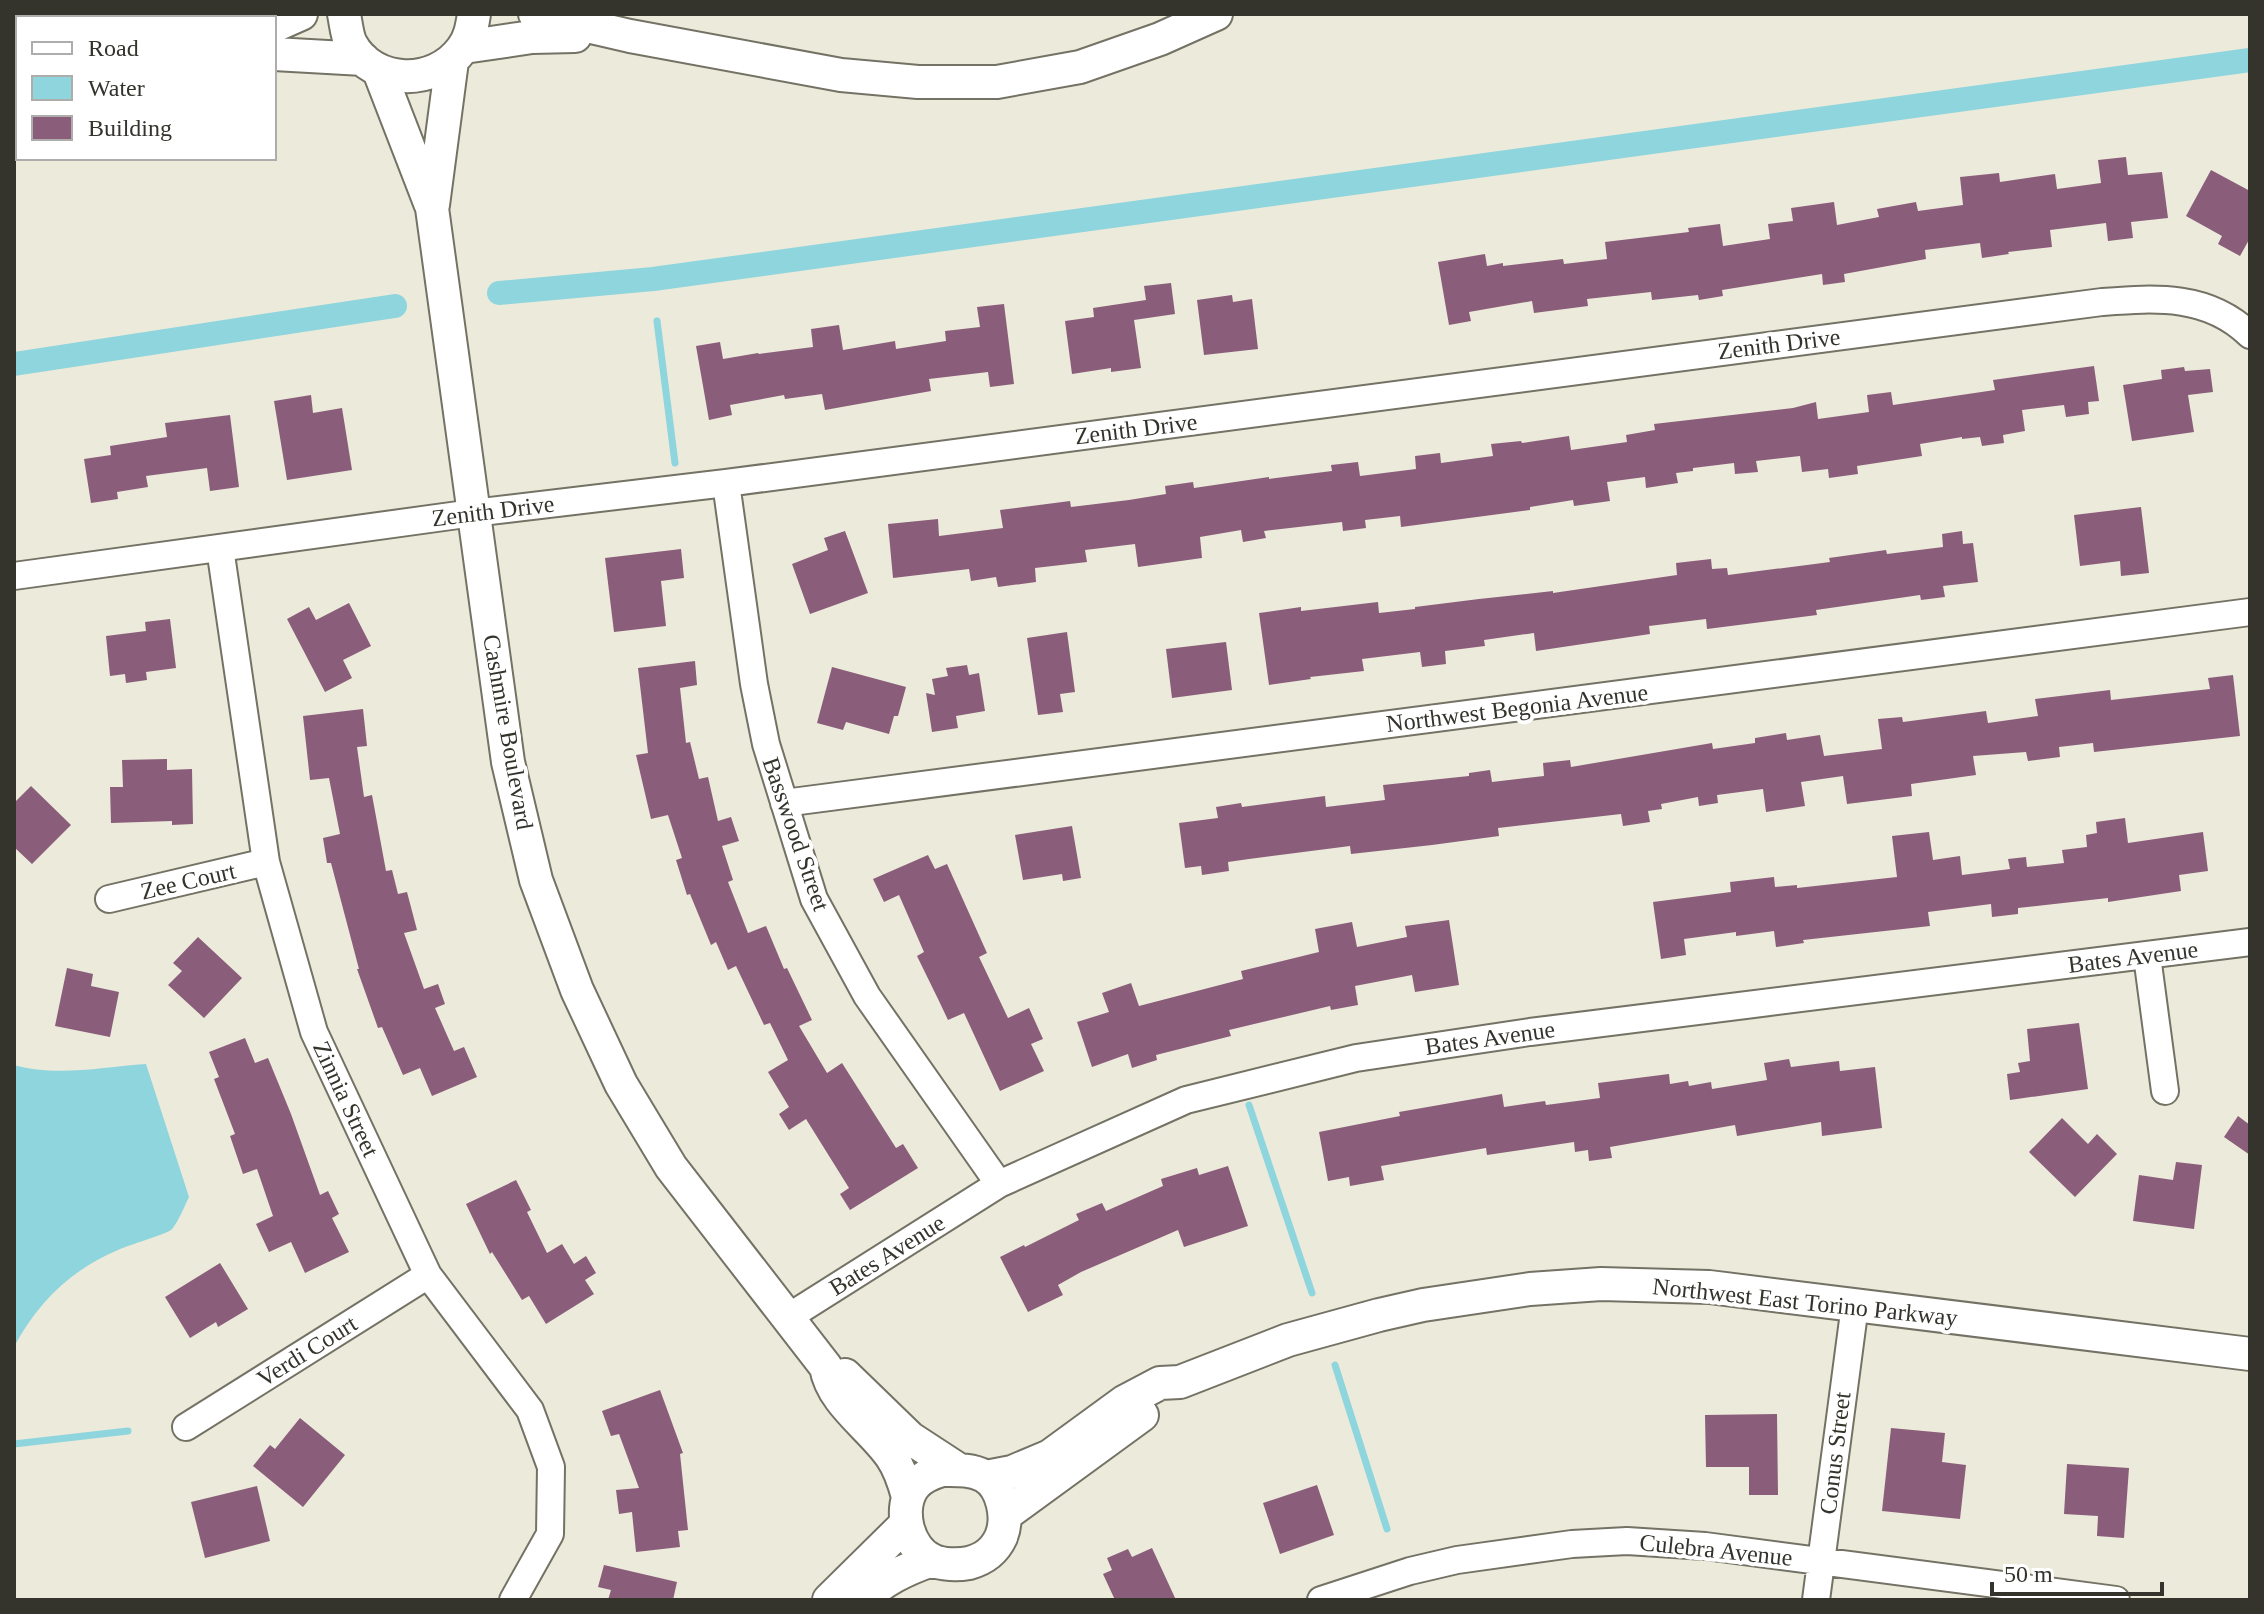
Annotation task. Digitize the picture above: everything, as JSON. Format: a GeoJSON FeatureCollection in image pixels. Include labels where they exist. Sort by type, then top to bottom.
{"type":"FeatureCollection","features":[{"type":"Feature","properties":{"kind":"street"},"geometry":{"type":"LineString","coordinates":[[276,25],[301,14]]}},
{"type":"Feature","properties":{"kind":"street","name":"Cashmire Boulevard"},"geometry":{"type":"LineString","coordinates":[[344,14],[350,43],[371,65],[432,208],[508,762],[536,880],[577,990],[621,1084],[671,1167],[826,1367],[842,1373],[910,1438],[972,1473]]}},
{"type":"Feature","properties":{"kind":"street","name":"Cashmire Boulevard"},"geometry":{"type":"LineString","coordinates":[[432,208],[458,54],[472,31],[474,14]]}},
{"type":"Feature","properties":{"kind":"street"},"geometry":{"type":"LineString","coordinates":[[535,14],[630,36],[841,75],[918,82],[997,82],[1080,67],[1160,39],[1216,14]]}},
{"type":"Feature","properties":{"kind":"street"},"geometry":{"type":"LineString","coordinates":[[276,54],[371,65],[398,77],[419,77],[436,71],[458,54],[532,37],[630,36]]}},
{"type":"Feature","properties":{"kind":"street","name":"Zenith Drive"},"geometry":{"type":"LineString","coordinates":[[14,576],[473,513],[726,483],[2102,302],[2175,299],[2203,306],[2250,335]]}},
{"type":"Feature","properties":{"kind":"street","name":"Basswood Street"},"geometry":{"type":"LineString","coordinates":[[726,483],[754,684],[766,744],[814,899],[867,996],[999,1184]]}},
{"type":"Feature","properties":{"kind":"street","name":"Zinnia Street"},"geometry":{"type":"LineString","coordinates":[[220,548],[266,862],[314,1032],[428,1275],[530,1410],[551,1467],[550,1534],[513,1600]]}},
{"type":"Feature","properties":{"kind":"street","name":"Northwest Begonia Avenue"},"geometry":{"type":"LineString","coordinates":[[784,803],[2250,612]]}},
{"type":"Feature","properties":{"kind":"street","name":"Zee Court"},"geometry":{"type":"LineString","coordinates":[[109,899],[266,862]]}},
{"type":"Feature","properties":{"kind":"street","name":"Bates Avenue"},"geometry":{"type":"LineString","coordinates":[[787,1318],[999,1184],[1186,1100],[1356,1058],[1530,1032],[2250,942]]}},
{"type":"Feature","properties":{"kind":"street"},"geometry":{"type":"LineString","coordinates":[[2147,956],[2165,1091]]}},
{"type":"Feature","properties":{"kind":"street","name":"Verdi Court"},"geometry":{"type":"LineString","coordinates":[[186,1427],[428,1275]]}},
{"type":"Feature","properties":{"kind":"street","name":"Northwest East Torino Parkway"},"geometry":{"type":"LineString","coordinates":[[972,1473],[1012,1472],[1032,1465],[1050,1456],[1124,1402],[1160,1383],[1180,1382],[1288,1340],[1423,1305],[1530,1289],[1601,1284],[1709,1287],[2250,1354]]}},
{"type":"Feature","properties":{"kind":"street","name":"Conus Street"},"geometry":{"type":"LineString","coordinates":[[1816,1600],[1855,1305]]}},
{"type":"Feature","properties":{"kind":"street","name":"Cashmire Boulevard"},"geometry":{"type":"LineString","coordinates":[[826,1367],[828,1383],[891,1456],[901,1473],[907,1510]]}},
{"type":"Feature","properties":{"kind":"street","name":"Northwest East Torino Parkway"},"geometry":{"type":"LineString","coordinates":[[1005,1515],[1170,1397],[1180,1382]]}},
{"type":"Feature","properties":{"kind":"street"},"geometry":{"type":"LineString","coordinates":[[829,1600],[907,1510],[916,1484],[928,1475],[942,1470],[972,1473],[994,1486],[1005,1515],[1000,1540],[992,1551],[981,1560],[962,1564],[932,1560],[907,1569],[887,1579],[861,1600]]}},
{"type":"Feature","properties":{"kind":"street"},"geometry":{"type":"LineString","coordinates":[[907,1510],[913,1540],[921,1552],[932,1560]]}},
{"type":"Feature","properties":{"kind":"street","name":"Culebra Avenue"},"geometry":{"type":"LineString","coordinates":[[1321,1600],[1410,1571],[1457,1560],[1572,1544],[1627,1541],[1705,1546],[2116,1600]]}},
{"type":"Feature","properties":{"kind":"water"},"geometry":{"type":"Polygon","coordinates":[[[146,1064],[189,1197],[183,1210],[171,1230],[101,1258],[71,1277],[33,1316],[14,1347],[14,1065],[63,1071],[146,1064]]]}},
{"type":"Feature","properties":{"kind":"building"},"geometry":{"type":"Polygon","coordinates":[[[2126,157],[2128,175],[2162,172],[2168,218],[2131,222],[2133,238],[2108,241],[2106,223],[2050,230],[2052,247],[1982,258],[1980,243],[1925,250],[1926,259],[1844,274],[1845,282],[1823,285],[1822,274],[1722,290],[1723,296],[1699,300],[1698,295],[1652,300],[1651,292],[1587,299],[1588,306],[1534,313],[1532,301],[1469,312],[1471,321],[1449,325],[1438,262],[1485,254],[1487,266],[1563,259],[1564,264],[1607,259],[1605,242],[1689,232],[1688,228],[1720,224],[1723,246],[1770,239],[1768,224],[1793,221],[1791,208],[1834,202],[1837,225],[1879,217],[1877,209],[1916,202],[1918,211],[1963,205],[1960,177],[1999,173],[2000,182],[2055,174],[2057,189],[2101,183],[2098,160],[2126,157]]]}},
{"type":"Feature","properties":{"kind":"building"},"geometry":{"type":"Polygon","coordinates":[[[2211,170],[2250,191],[2250,238],[2240,256],[2218,244],[2222,236],[2186,216],[2211,170]]]}},
{"type":"Feature","properties":{"kind":"building"},"geometry":{"type":"Polygon","coordinates":[[[1171,283],[1175,314],[1134,320],[1141,368],[1111,372],[1111,368],[1072,374],[1065,321],[1094,317],[1093,308],[1146,300],[1144,286],[1171,283]]]}},
{"type":"Feature","properties":{"kind":"building"},"geometry":{"type":"Polygon","coordinates":[[[1232,295],[1233,302],[1252,299],[1258,349],[1204,355],[1197,300],[1232,295]]]}},
{"type":"Feature","properties":{"kind":"building"},"geometry":{"type":"Polygon","coordinates":[[[1004,304],[1014,384],[990,387],[988,372],[929,379],[931,391],[825,410],[822,394],[785,399],[784,395],[730,405],[732,415],[709,420],[696,346],[720,342],[723,359],[813,347],[811,329],[839,325],[843,350],[895,341],[896,349],[946,341],[945,331],[980,327],[977,307],[1004,304]]]}},
{"type":"Feature","properties":{"kind":"building"},"geometry":{"type":"Polygon","coordinates":[[[2094,366],[2099,401],[2088,402],[2089,414],[2066,417],[2064,405],[2022,410],[2025,431],[2003,435],[2004,443],[1982,446],[1980,437],[1962,437],[1920,444],[1922,456],[1857,466],[1858,474],[1829,478],[1828,469],[1802,472],[1800,456],[1756,461],[1758,472],[1735,474],[1734,463],[1693,468],[1693,471],[1676,473],[1678,483],[1646,488],[1645,477],[1607,482],[1610,501],[1574,506],[1573,500],[1530,507],[1530,510],[1401,527],[1400,516],[1365,520],[1366,528],[1343,531],[1342,522],[1264,531],[1266,538],[1243,542],[1241,530],[1200,537],[1202,558],[1138,567],[1135,544],[1085,550],[1087,562],[1035,568],[1036,582],[998,587],[996,577],[971,581],[969,569],[893,578],[888,524],[938,519],[939,536],[1003,528],[1000,510],[1070,501],[1071,507],[1129,500],[1166,494],[1165,486],[1193,482],[1194,488],[1269,479],[1332,471],[1331,465],[1358,462],[1360,476],[1416,469],[1415,456],[1440,453],[1441,463],[1493,456],[1491,444],[1569,436],[1571,450],[1627,442],[1626,435],[1655,430],[1654,424],[1793,408],[1816,402],[1818,419],[1869,412],[1867,395],[1891,392],[1893,405],[1995,390],[1993,380],[2094,366]]]}},
{"type":"Feature","properties":{"kind":"building"},"geometry":{"type":"Polygon","coordinates":[[[2184,367],[2185,371],[2210,369],[2213,392],[2188,395],[2194,432],[2132,441],[2123,385],[2162,379],[2161,370],[2184,367]]]}},
{"type":"Feature","properties":{"kind":"building"},"geometry":{"type":"Polygon","coordinates":[[[311,395],[313,413],[342,408],[352,470],[287,480],[274,401],[311,395]]]}},
{"type":"Feature","properties":{"kind":"building"},"geometry":{"type":"Polygon","coordinates":[[[230,415],[239,487],[210,491],[207,468],[146,476],[148,487],[117,492],[118,499],[91,503],[84,459],[111,455],[110,446],[167,437],[165,423],[230,415]]]}},
{"type":"Feature","properties":{"kind":"building"},"geometry":{"type":"Polygon","coordinates":[[[2141,507],[2149,573],[2121,576],[2120,561],[2080,566],[2074,515],[2141,507]]]}},
{"type":"Feature","properties":{"kind":"building"},"geometry":{"type":"Polygon","coordinates":[[[845,531],[868,593],[810,614],[792,564],[828,550],[824,538],[845,531]]]}},
{"type":"Feature","properties":{"kind":"building"},"geometry":{"type":"Polygon","coordinates":[[[1962,531],[1963,544],[1973,543],[1978,582],[1943,586],[1945,597],[1921,600],[1920,595],[1816,610],[1817,615],[1707,629],[1706,619],[1649,626],[1650,634],[1536,651],[1534,633],[1484,640],[1485,646],[1445,651],[1446,664],[1422,667],[1420,652],[1362,659],[1364,671],[1269,685],[1259,613],[1378,602],[1379,613],[1479,599],[1553,593],[1677,575],[1676,563],[1711,559],[1712,569],[1727,568],[1728,575],[1830,562],[1829,558],[1886,550],[1887,554],[1943,547],[1942,534],[1962,531]]]}},
{"type":"Feature","properties":{"kind":"building"},"geometry":{"type":"Polygon","coordinates":[[[681,549],[684,578],[661,581],[666,626],[614,632],[605,558],[681,549]]]}},
{"type":"Feature","properties":{"kind":"building"},"geometry":{"type":"Polygon","coordinates":[[[349,603],[371,646],[343,660],[352,678],[325,692],[287,619],[309,607],[316,620],[349,603]]]}},
{"type":"Feature","properties":{"kind":"building"},"geometry":{"type":"Polygon","coordinates":[[[170,619],[176,668],[146,672],[147,680],[126,683],[125,674],[110,676],[106,636],[146,631],[145,622],[170,619]]]}},
{"type":"Feature","properties":{"kind":"building"},"geometry":{"type":"Polygon","coordinates":[[[1067,632],[1075,692],[1060,694],[1063,712],[1038,715],[1027,638],[1067,632]]]}},
{"type":"Feature","properties":{"kind":"building"},"geometry":{"type":"Polygon","coordinates":[[[1226,642],[1232,690],[1172,698],[1166,649],[1226,642]]]}},
{"type":"Feature","properties":{"kind":"building"},"geometry":{"type":"Polygon","coordinates":[[[695,661],[697,685],[680,688],[686,743],[690,742],[699,779],[708,777],[718,821],[731,817],[739,841],[722,846],[733,880],[728,882],[748,933],[766,926],[784,969],[787,968],[812,1020],[799,1026],[827,1073],[842,1063],[896,1148],[903,1144],[918,1168],[850,1210],[840,1194],[849,1188],[806,1119],[789,1130],[779,1114],[789,1107],[768,1072],[788,1060],[770,1023],[764,1025],[736,966],[728,970],[716,942],[711,945],[690,894],[687,895],[676,860],[682,858],[668,815],[651,819],[636,755],[648,753],[638,668],[695,661]]]}},
{"type":"Feature","properties":{"kind":"building"},"geometry":{"type":"Polygon","coordinates":[[[967,665],[969,675],[979,673],[985,711],[956,716],[958,728],[932,732],[926,693],[935,695],[932,679],[948,676],[946,668],[967,665]]]}},
{"type":"Feature","properties":{"kind":"building"},"geometry":{"type":"Polygon","coordinates":[[[832,667],[906,687],[889,734],[846,722],[843,730],[817,723],[832,667]]]}},
{"type":"Feature","properties":{"kind":"building"},"geometry":{"type":"Polygon","coordinates":[[[2233,675],[2240,736],[2094,752],[2093,743],[2059,747],[2060,757],[2028,761],[2026,752],[1973,756],[1976,775],[1911,784],[1912,796],[1847,804],[1843,776],[1801,782],[1805,806],[1766,812],[1763,789],[1717,795],[1718,803],[1699,806],[1698,797],[1661,804],[1662,809],[1648,811],[1650,822],[1623,826],[1621,814],[1498,828],[1499,836],[1432,845],[1351,854],[1350,846],[1228,862],[1229,871],[1202,875],[1201,866],[1185,868],[1179,823],[1218,818],[1216,807],[1241,803],[1242,807],[1325,796],[1326,807],[1385,800],[1383,785],[1469,776],[1469,773],[1490,770],[1492,782],[1544,776],[1543,763],[1570,760],[1571,767],[1712,743],[1713,749],[1755,743],[1755,738],[1786,733],[1787,740],[1820,735],[1824,756],[1882,749],[1878,719],[1902,717],[1903,722],[1986,711],[1988,723],[2038,716],[2035,699],[2110,690],[2111,700],[2210,689],[2208,678],[2233,675]]]}},
{"type":"Feature","properties":{"kind":"building"},"geometry":{"type":"Polygon","coordinates":[[[363,709],[367,746],[357,747],[364,797],[372,795],[386,871],[392,870],[398,894],[407,892],[417,930],[404,933],[424,989],[438,984],[445,1004],[435,1008],[454,1051],[464,1047],[477,1077],[432,1096],[420,1068],[403,1075],[382,1027],[378,1028],[357,969],[331,863],[327,863],[323,838],[340,834],[329,778],[310,780],[303,716],[363,709]]]}},
{"type":"Feature","properties":{"kind":"building"},"geometry":{"type":"Polygon","coordinates":[[[167,759],[167,770],[192,769],[193,824],[172,825],[172,821],[111,823],[110,787],[123,787],[122,760],[167,759]]]}},
{"type":"Feature","properties":{"kind":"building"},"geometry":{"type":"Polygon","coordinates":[[[31,786],[71,825],[32,864],[14,847],[14,803],[31,786]]]}},
{"type":"Feature","properties":{"kind":"building"},"geometry":{"type":"Polygon","coordinates":[[[2125,818],[2128,843],[2203,832],[2208,871],[2179,875],[2181,891],[2108,902],[2108,898],[2018,908],[2018,914],[1992,917],[1991,904],[1928,912],[1930,926],[1803,940],[1804,943],[1776,947],[1774,931],[1684,939],[1686,955],[1661,959],[1653,902],[1731,892],[1730,882],[1774,877],[1775,887],[1797,885],[1797,888],[1897,877],[1892,836],[1929,832],[1933,860],[1960,856],[1962,875],[2010,869],[2008,859],[2026,857],[2027,867],[2064,863],[2062,850],[2087,847],[2086,835],[2097,833],[2096,822],[2125,818]]]}},
{"type":"Feature","properties":{"kind":"building"},"geometry":{"type":"Polygon","coordinates":[[[1072,826],[1081,878],[1063,881],[1062,874],[1023,880],[1015,835],[1072,826]]]}},
{"type":"Feature","properties":{"kind":"building"},"geometry":{"type":"Polygon","coordinates":[[[928,855],[935,869],[947,864],[987,953],[979,957],[1008,1018],[1029,1008],[1043,1039],[1031,1044],[1044,1071],[1000,1091],[964,1013],[948,1020],[917,956],[924,952],[899,895],[884,902],[873,879],[928,855]]]}},
{"type":"Feature","properties":{"kind":"building"},"geometry":{"type":"Polygon","coordinates":[[[1449,920],[1459,985],[1415,992],[1412,975],[1355,986],[1358,1005],[1331,1010],[1330,1006],[1229,1030],[1231,1036],[1156,1055],[1157,1060],[1132,1068],[1128,1054],[1092,1067],[1077,1022],[1109,1012],[1102,993],[1131,983],[1139,1006],[1243,979],[1241,971],[1319,952],[1315,929],[1352,922],[1357,947],[1407,937],[1405,926],[1449,920]]]}},
{"type":"Feature","properties":{"kind":"building"},"geometry":{"type":"Polygon","coordinates":[[[198,937],[242,978],[204,1018],[168,985],[182,971],[173,963],[198,937]]]}},
{"type":"Feature","properties":{"kind":"building"},"geometry":{"type":"Polygon","coordinates":[[[67,968],[93,974],[91,986],[119,992],[110,1037],[55,1026],[67,968]]]}},
{"type":"Feature","properties":{"kind":"building"},"geometry":{"type":"Polygon","coordinates":[[[2079,1023],[2088,1089],[2010,1100],[2007,1074],[2020,1072],[2018,1063],[2030,1061],[2027,1029],[2079,1023]]]}},
{"type":"Feature","properties":{"kind":"building"},"geometry":{"type":"Polygon","coordinates":[[[245,1038],[255,1063],[268,1058],[320,1195],[328,1191],[339,1214],[332,1218],[349,1252],[305,1273],[291,1242],[269,1252],[256,1224],[273,1216],[257,1169],[243,1174],[230,1136],[235,1134],[214,1079],[219,1077],[209,1052],[245,1038]]]}},
{"type":"Feature","properties":{"kind":"building"},"geometry":{"type":"Polygon","coordinates":[[[1789,1059],[1791,1067],[1839,1061],[1840,1071],[1875,1067],[1882,1128],[1822,1136],[1821,1122],[1737,1136],[1735,1125],[1610,1147],[1612,1158],[1589,1161],[1588,1150],[1575,1152],[1574,1142],[1487,1155],[1486,1148],[1381,1166],[1384,1180],[1350,1186],[1349,1177],[1328,1181],[1319,1132],[1400,1116],[1399,1112],[1502,1094],[1504,1107],[1600,1098],[1598,1083],[1669,1074],[1670,1084],[1688,1081],[1689,1086],[1711,1082],[1712,1089],[1767,1080],[1764,1063],[1789,1059]]]}},
{"type":"Feature","properties":{"kind":"building"},"geometry":{"type":"Polygon","coordinates":[[[2238,1116],[2250,1125],[2250,1155],[2224,1137],[2238,1116]]]}},
{"type":"Feature","properties":{"kind":"building"},"geometry":{"type":"Polygon","coordinates":[[[2062,1118],[2088,1144],[2097,1134],[2117,1154],[2075,1197],[2029,1152],[2062,1118]]]}},
{"type":"Feature","properties":{"kind":"building"},"geometry":{"type":"Polygon","coordinates":[[[2176,1162],[2202,1165],[2194,1229],[2133,1221],[2139,1175],[2173,1180],[2176,1162]]]}},
{"type":"Feature","properties":{"kind":"building"},"geometry":{"type":"Polygon","coordinates":[[[1228,1166],[1248,1226],[1184,1247],[1178,1230],[1081,1272],[1058,1285],[1063,1295],[1028,1312],[1000,1257],[1079,1220],[1076,1214],[1102,1203],[1106,1211],[1163,1186],[1161,1179],[1197,1168],[1199,1175],[1228,1166]]]}},
{"type":"Feature","properties":{"kind":"building"},"geometry":{"type":"Polygon","coordinates":[[[516,1180],[547,1253],[562,1244],[574,1264],[586,1256],[596,1273],[585,1280],[594,1294],[546,1324],[529,1296],[522,1300],[492,1252],[490,1254],[466,1204],[516,1180]]]}},
{"type":"Feature","properties":{"kind":"building"},"geometry":{"type":"Polygon","coordinates":[[[220,1263],[248,1309],[218,1327],[216,1322],[190,1338],[165,1297],[220,1263]]]}},
{"type":"Feature","properties":{"kind":"building"},"geometry":{"type":"Polygon","coordinates":[[[660,1390],[683,1453],[680,1454],[688,1530],[678,1531],[680,1547],[636,1552],[632,1512],[619,1514],[616,1490],[639,1488],[619,1434],[611,1436],[602,1411],[660,1390]]]}},
{"type":"Feature","properties":{"kind":"building"},"geometry":{"type":"Polygon","coordinates":[[[1777,1414],[1778,1495],[1749,1495],[1749,1467],[1706,1467],[1705,1415],[1777,1414]]]}},
{"type":"Feature","properties":{"kind":"building"},"geometry":{"type":"Polygon","coordinates":[[[300,1418],[345,1455],[303,1507],[253,1466],[270,1445],[275,1449],[300,1418]]]}},
{"type":"Feature","properties":{"kind":"building"},"geometry":{"type":"Polygon","coordinates":[[[1891,1428],[1945,1433],[1942,1462],[1966,1465],[1960,1519],[1882,1511],[1891,1428]]]}},
{"type":"Feature","properties":{"kind":"building"},"geometry":{"type":"Polygon","coordinates":[[[2067,1464],[2129,1468],[2124,1538],[2097,1536],[2098,1516],[2064,1514],[2067,1464]]]}},
{"type":"Feature","properties":{"kind":"building"},"geometry":{"type":"Polygon","coordinates":[[[1317,1485],[1334,1535],[1280,1554],[1263,1503],[1317,1485]]]}},
{"type":"Feature","properties":{"kind":"building"},"geometry":{"type":"Polygon","coordinates":[[[257,1486],[270,1541],[205,1558],[191,1502],[257,1486]]]}},
{"type":"Feature","properties":{"kind":"building"},"geometry":{"type":"Polygon","coordinates":[[[1152,1548],[1176,1600],[1115,1600],[1103,1574],[1112,1570],[1107,1558],[1128,1549],[1132,1557],[1152,1548]]]}},
{"type":"Feature","properties":{"kind":"building"},"geometry":{"type":"Polygon","coordinates":[[[604,1565],[677,1582],[673,1600],[608,1600],[611,1590],[598,1587],[604,1565]]]}},
{"type":"Feature","properties":{"kind":"waterway"},"geometry":{"type":"LineString","coordinates":[[499,293],[653,279],[2250,60]]}},
{"type":"Feature","properties":{"kind":"waterway"},"geometry":{"type":"LineString","coordinates":[[14,364],[395,306]]}},
{"type":"Feature","properties":{"kind":"waterway"},"geometry":{"type":"LineString","coordinates":[[657,321],[675,463]]}},
{"type":"Feature","properties":{"kind":"waterway"},"geometry":{"type":"LineString","coordinates":[[1249,1105],[1312,1293]]}},
{"type":"Feature","properties":{"kind":"waterway"},"geometry":{"type":"LineString","coordinates":[[1335,1365],[1387,1529]]}},
{"type":"Feature","properties":{"kind":"waterway"},"geometry":{"type":"LineString","coordinates":[[14,1444],[128,1431]]}}]}
